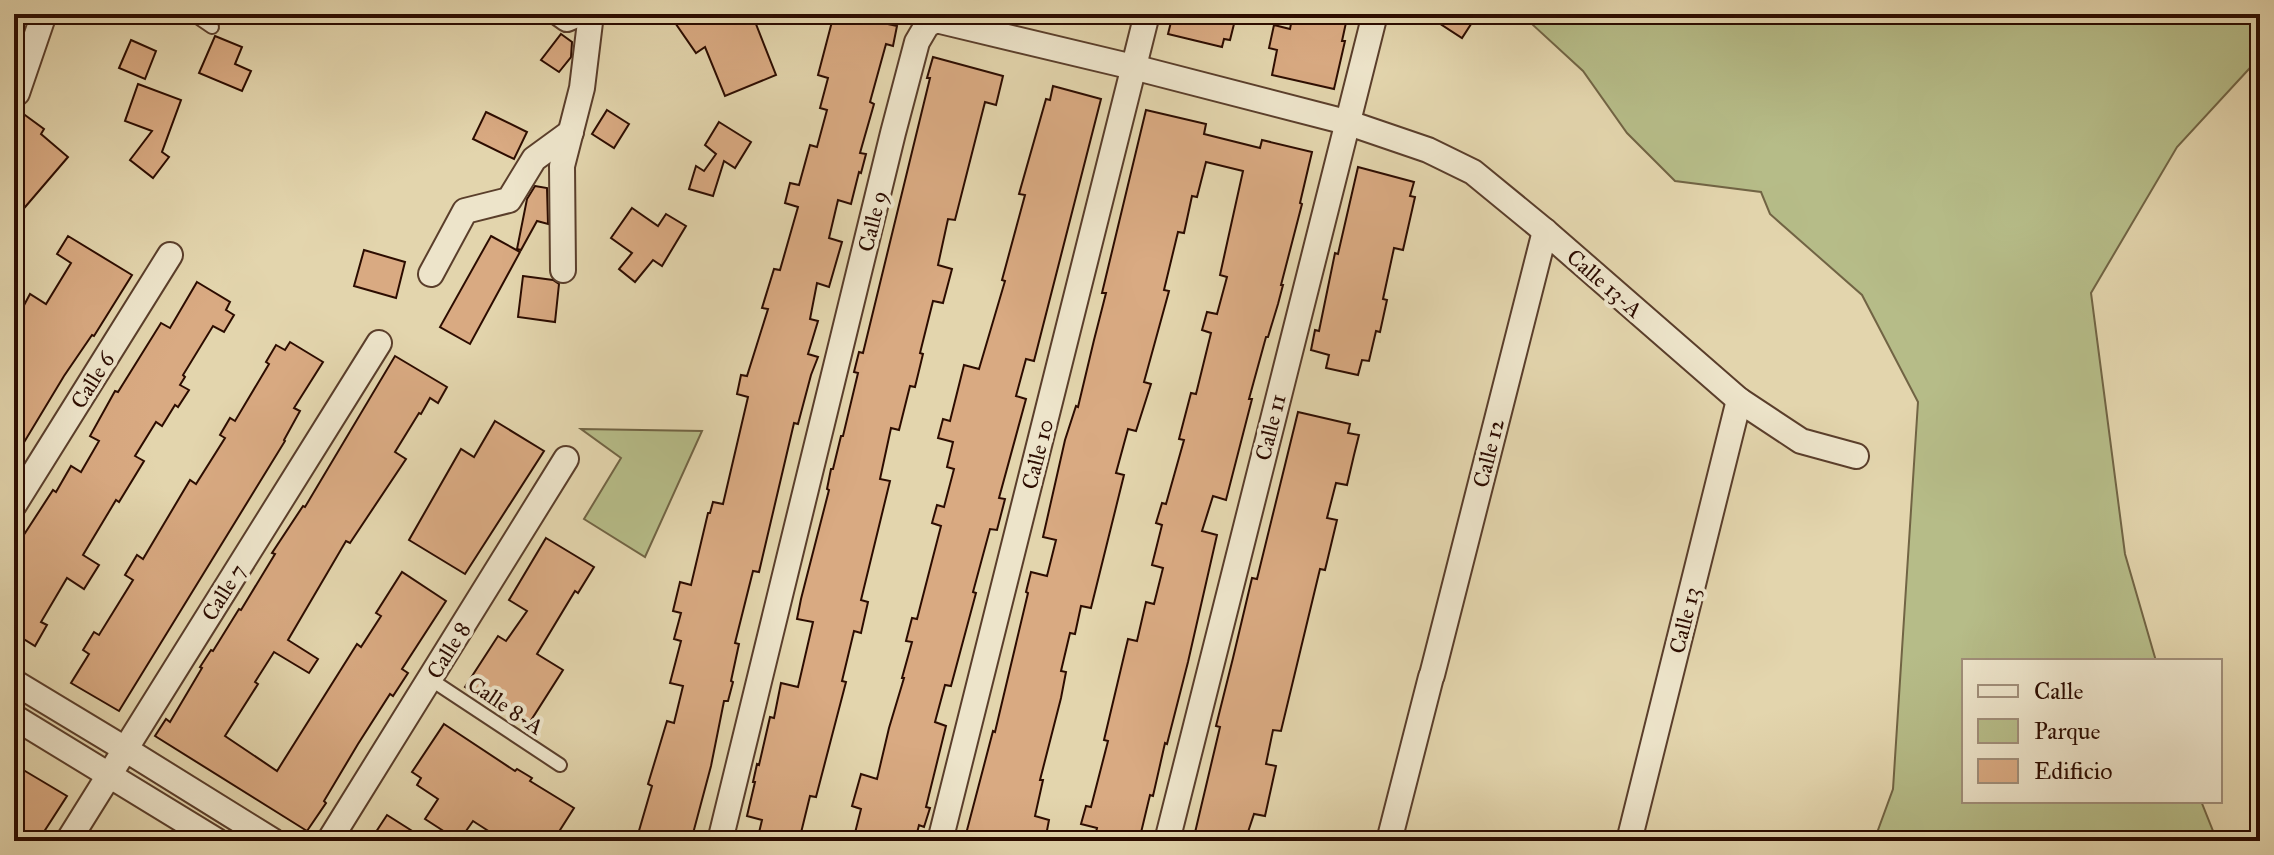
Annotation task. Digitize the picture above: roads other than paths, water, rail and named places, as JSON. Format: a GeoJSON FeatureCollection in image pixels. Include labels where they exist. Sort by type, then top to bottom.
{"type":"FeatureCollection","features":[{"type":"Feature","properties":{"kind":"street"},"geometry":{"type":"LineString","coordinates":[[14,92],[17,93],[44,14]]}},
{"type":"Feature","properties":{"kind":"street"},"geometry":{"type":"LineString","coordinates":[[560,14],[567,19],[579,14]]}},
{"type":"Feature","properties":{"kind":"street"},"geometry":{"type":"LineString","coordinates":[[563,270],[562,166],[582,88],[591,14]]}},
{"type":"Feature","properties":{"kind":"street","name":"Calle 10"},"geometry":{"type":"LineString","coordinates":[[940,841],[1147,14]]}},
{"type":"Feature","properties":{"kind":"street","name":"Calle 11"},"geometry":{"type":"LineString","coordinates":[[1167,841],[1375,14]]}},
{"type":"Feature","properties":{"kind":"street","name":"Calle 9"},"geometry":{"type":"LineString","coordinates":[[720,841],[917,42],[927,25],[936,20],[1346,122]]}},
{"type":"Feature","properties":{"kind":"street","name":"Calle 13-A"},"geometry":{"type":"LineString","coordinates":[[1346,122],[1428,150],[1473,172],[1739,400],[1801,441],[1856,456]]}},
{"type":"Feature","properties":{"kind":"street"},"geometry":{"type":"LineString","coordinates":[[431,274],[465,211],[509,200],[534,159],[571,132]]}},
{"type":"Feature","properties":{"kind":"street","name":"Calle 12"},"geometry":{"type":"LineString","coordinates":[[1389,841],[1545,231]]}},
{"type":"Feature","properties":{"kind":"street","name":"Calle 6"},"geometry":{"type":"LineString","coordinates":[[14,505],[170,255]]}},
{"type":"Feature","properties":{"kind":"street","name":"Calle 7"},"geometry":{"type":"LineString","coordinates":[[68,841],[379,343]]}},
{"type":"Feature","properties":{"kind":"street","name":"Calle 13"},"geometry":{"type":"LineString","coordinates":[[1629,841],[1739,400]]}},
{"type":"Feature","properties":{"kind":"street","name":"Calle 8"},"geometry":{"type":"LineString","coordinates":[[329,841],[566,459]]}},
{"type":"Feature","properties":{"kind":"street"},"geometry":{"type":"LineString","coordinates":[[14,682],[273,841]]}},
{"type":"Feature","properties":{"kind":"street"},"geometry":{"type":"LineString","coordinates":[[14,717],[217,841]]}},
{"type":"Feature","properties":{"kind":"lane"},"geometry":{"type":"LineString","coordinates":[[193,14],[212,27]]}},
{"type":"Feature","properties":{"kind":"lane","name":"Calle 8-A"},"geometry":{"type":"LineString","coordinates":[[430,679],[560,765]]}}]}
